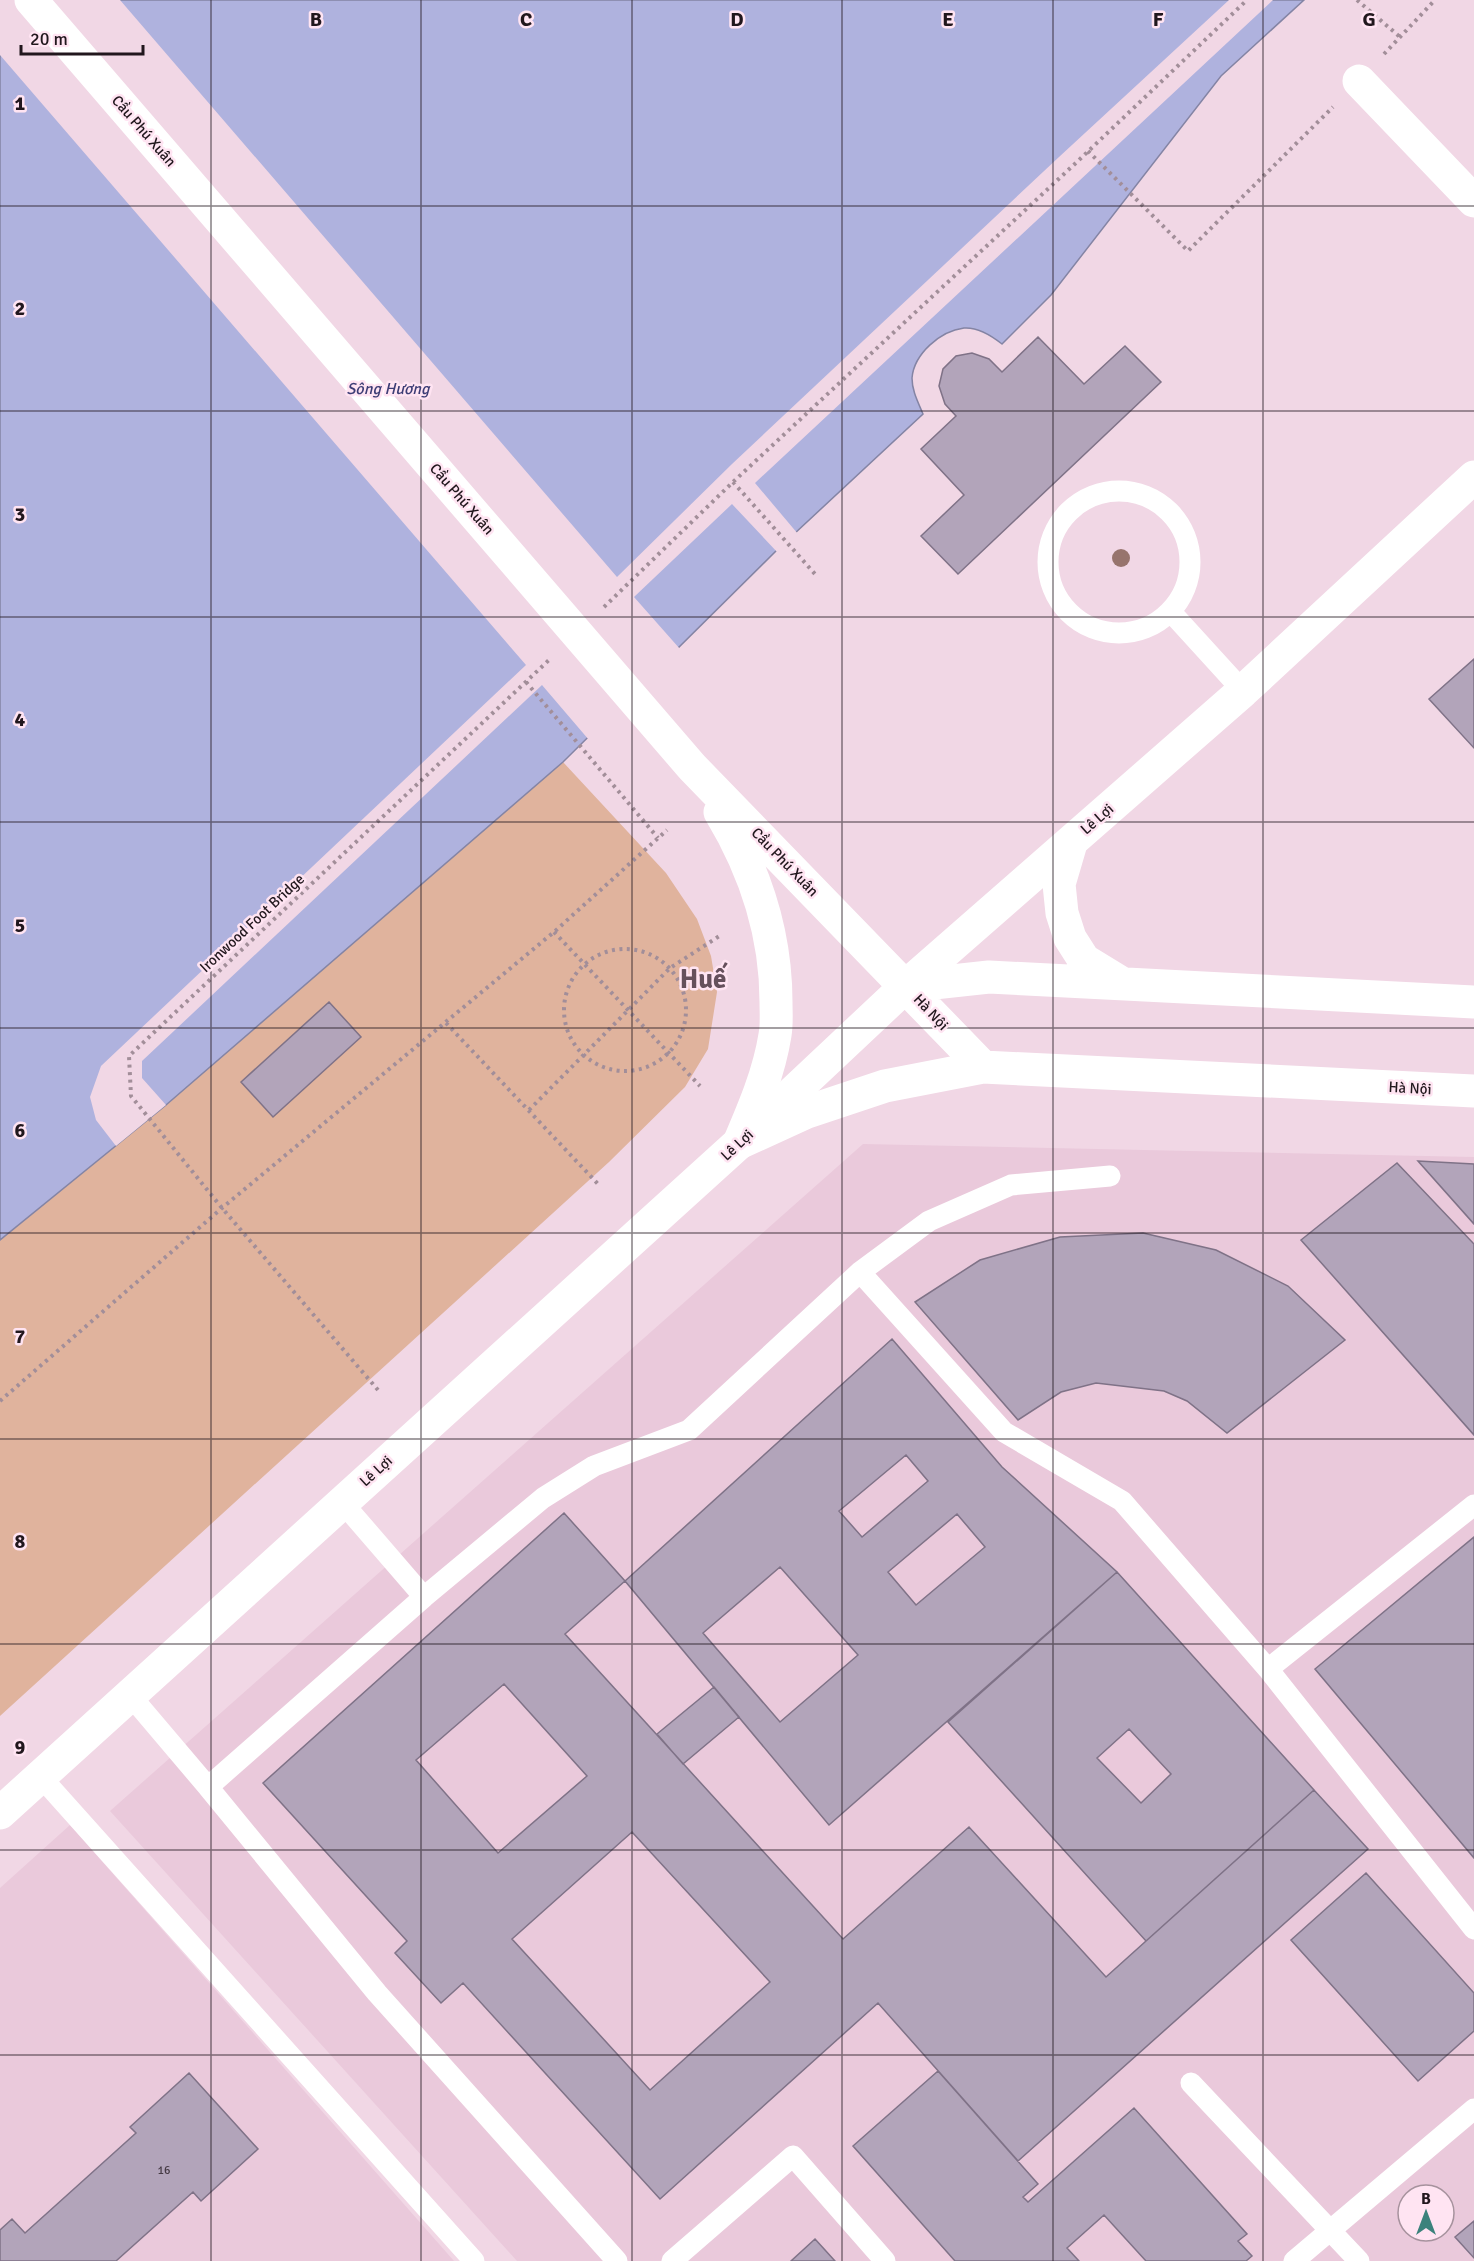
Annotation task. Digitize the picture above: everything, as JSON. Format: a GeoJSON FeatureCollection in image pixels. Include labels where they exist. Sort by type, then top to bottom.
{"type":"FeatureCollection","features":[{"type":"Feature","properties":{"kind":"main road","name":"Cầu Phú Xuân"},"geometry":{"type":"LineString","coordinates":[[31,0],[692,766],[906,986]]}},
{"type":"Feature","properties":{"kind":"main road"},"geometry":{"type":"LineString","coordinates":[[1359,81],[1474,201]]}},
{"type":"Feature","properties":{"kind":"main road","name":"Lê Lợi"},"geometry":{"type":"LineString","coordinates":[[0,1813],[739,1143],[906,986],[1243,691],[1474,477]]}},
{"type":"Feature","properties":{"kind":"main road"},"geometry":{"type":"LineString","coordinates":[[692,766],[737,841],[766,914],[776,977],[776,1033],[762,1089],[739,1143]]}},
{"type":"Feature","properties":{"kind":"main road"},"geometry":{"type":"LineString","coordinates":[[1071,843],[1059,884],[1062,913],[1070,938],[1084,960],[1122,983]]}},
{"type":"Feature","properties":{"kind":"main road","name":"Hà Nội"},"geometry":{"type":"LineString","coordinates":[[906,986],[990,977],[1474,1002]]}},
{"type":"Feature","properties":{"kind":"main road","name":"Hà Nội"},"geometry":{"type":"LineString","coordinates":[[906,986],[983,1067],[1474,1091]]}},
{"type":"Feature","properties":{"kind":"main road"},"geometry":{"type":"LineString","coordinates":[[739,1143],[807,1112],[885,1086],[983,1067]]}},
{"type":"Feature","properties":{"kind":"lane"},"geometry":{"type":"LineString","coordinates":[[1111,491],[1134,492],[1155,500],[1173,514],[1185,533],[1191,554],[1190,579],[1179,602],[1171,612],[1162,620],[1140,630],[1116,634],[1092,628],[1071,615],[1056,596],[1048,572],[1049,550],[1056,528],[1070,510],[1089,497],[1111,491]]}},
{"type":"Feature","properties":{"kind":"lane"},"geometry":{"type":"LineString","coordinates":[[1171,612],[1243,691]]}},
{"type":"Feature","properties":{"kind":"lane"},"geometry":{"type":"LineString","coordinates":[[208,1787],[424,1597],[543,1498],[594,1466],[689,1430],[860,1272],[929,1221],[1011,1185],[1110,1176]]}},
{"type":"Feature","properties":{"kind":"lane"},"geometry":{"type":"LineString","coordinates":[[860,1272],[1004,1432],[1122,1501],[1268,1669],[1474,1929]]}},
{"type":"Feature","properties":{"kind":"lane"},"geometry":{"type":"LineString","coordinates":[[342,1502],[424,1597]]}},
{"type":"Feature","properties":{"kind":"lane"},"geometry":{"type":"LineString","coordinates":[[1268,1669],[1474,1505]]}},
{"type":"Feature","properties":{"kind":"lane"},"geometry":{"type":"LineString","coordinates":[[130,1695],[377,1993],[617,2261]]}},
{"type":"Feature","properties":{"kind":"lane"},"geometry":{"type":"LineString","coordinates":[[41,1777],[474,2261]]}},
{"type":"Feature","properties":{"kind":"lane"},"geometry":{"type":"LineString","coordinates":[[1191,2083],[1359,2261]]}},
{"type":"Feature","properties":{"kind":"lane"},"geometry":{"type":"LineString","coordinates":[[1294,2261],[1474,2109]]}},
{"type":"Feature","properties":{"kind":"lane"},"geometry":{"type":"LineString","coordinates":[[672,2261],[793,2156],[885,2261]]}},
{"type":"Feature","properties":{"kind":"path"},"geometry":{"type":"LineString","coordinates":[[626,587],[733,482],[1247,0]]}},
{"type":"Feature","properties":{"kind":"path"},"geometry":{"type":"LineString","coordinates":[[1357,0],[1400,37]]}},
{"type":"Feature","properties":{"kind":"path"},"geometry":{"type":"LineString","coordinates":[[1088,151],[1188,251],[1359,81],[1435,0]]}},
{"type":"Feature","properties":{"kind":"path"},"geometry":{"type":"LineString","coordinates":[[733,482],[815,574]]}},
{"type":"Feature","properties":{"kind":"path","name":"Ironwood Foot Bridge"},"geometry":{"type":"LineString","coordinates":[[378,1390],[222,1208],[131,1096],[129,1056],[526,682],[658,838]]}},
{"type":"Feature","properties":{"kind":"path"},"geometry":{"type":"LineString","coordinates":[[0,1401],[222,1208],[554,932],[667,830]]}},
{"type":"Feature","properties":{"kind":"path"},"geometry":{"type":"LineString","coordinates":[[554,932],[700,1086]]}},
{"type":"Feature","properties":{"kind":"path"},"geometry":{"type":"LineString","coordinates":[[529,1110],[670,969],[721,935]]}},
{"type":"Feature","properties":{"kind":"path"},"geometry":{"type":"LineString","coordinates":[[613,950],[634,950],[654,956],[670,969],[682,986],[686,1007],[684,1027],[669,1052],[641,1069],[620,1071],[600,1065],[584,1055],[572,1040],[565,1022],[564,1003],[569,985],[586,964],[595,956],[613,950]]}},
{"type":"Feature","properties":{"kind":"path"},"geometry":{"type":"LineString","coordinates":[[446,1023],[598,1184]]}},
{"type":"Feature","properties":{"kind":"shaded area"},"geometry":{"type":"Polygon","coordinates":[[[563,762],[666,873],[697,919],[711,956],[717,992],[708,1049],[685,1087],[609,1162],[0,1716],[0,1240],[166,1105],[563,762]]]}},
{"type":"Feature","properties":{"kind":"shaded area"},"geometry":{"type":"Polygon","coordinates":[[[863,1144],[1474,1157],[1474,2261],[517,2261],[110,1811],[863,1144]]]}},
{"type":"Feature","properties":{"kind":"shaded area"},"geometry":{"type":"Polygon","coordinates":[[[70,1825],[454,2261],[0,2261],[0,1888],[70,1825]]]}},
{"type":"Feature","properties":{"kind":"water","name":"Sông Hương"},"geometry":{"type":"Polygon","coordinates":[[[0,0],[1304,0],[1221,76],[1051,295],[1002,344],[980,331],[964,328],[946,334],[923,352],[914,369],[912,383],[923,414],[779,548],[563,762],[166,1105],[0,1240],[0,0]]]}},
{"type":"Feature","properties":{"kind":"pier"},"geometry":{"type":"Polygon","coordinates":[[[0,0],[120,0],[617,577],[732,464],[1229,0],[1273,0],[755,483],[798,534],[778,553],[732,504],[634,597],[680,649],[589,740],[542,685],[142,1061],[142,1078],[166,1105],[116,1146],[96,1120],[90,1097],[101,1066],[526,665],[0,55],[0,0]]]}},
{"type":"Feature","properties":{"kind":"building"},"geometry":{"type":"Polygon","coordinates":[[[1038,337],[1084,384],[1125,346],[1161,382],[958,574],[921,536],[964,495],[921,449],[956,416],[945,404],[939,386],[943,369],[956,356],[972,353],[989,359],[1002,372],[1038,337]]]}},
{"type":"Feature","properties":{"kind":"building"},"geometry":{"type":"Polygon","coordinates":[[[1474,659],[1474,748],[1429,699],[1474,659]]]}},
{"type":"Feature","properties":{"kind":"building"},"geometry":{"type":"Polygon","coordinates":[[[329,1002],[361,1037],[273,1117],[241,1082],[329,1002]]]}},
{"type":"Feature","properties":{"kind":"building"},"geometry":{"type":"Polygon","coordinates":[[[1418,1161],[1474,1164],[1474,1224],[1418,1161]]]}},
{"type":"Feature","properties":{"kind":"building"},"geometry":{"type":"Polygon","coordinates":[[[1397,1163],[1474,1244],[1474,1435],[1301,1240],[1397,1163]]]}},
{"type":"Feature","properties":{"kind":"building"},"geometry":{"type":"Polygon","coordinates":[[[1143,1233],[1216,1250],[1288,1286],[1345,1340],[1227,1433],[1187,1401],[1164,1391],[1096,1383],[1061,1392],[1018,1420],[915,1302],[980,1260],[1060,1237],[1143,1233]]]}},
{"type":"Feature","properties":{"kind":"building"},"geometry":{"type":"Polygon","coordinates":[[[892,1339],[1002,1467],[1117,1572],[829,1825],[625,1581],[892,1339]],[[906,1455],[839,1511],[862,1537],[928,1481],[906,1455]],[[957,1514],[888,1572],[916,1605],[985,1547],[957,1514]],[[780,1567],[703,1633],[780,1722],[858,1655],[780,1567]]]}},
{"type":"Feature","properties":{"kind":"building"},"geometry":{"type":"Polygon","coordinates":[[[564,1513],[625,1581],[565,1634],[843,1939],[969,1827],[1106,1977],[1314,1790],[1368,1849],[1018,2161],[878,2003],[660,2199],[463,1983],[441,2003],[395,1953],[407,1941],[263,1783],[564,1513]],[[504,1684],[416,1760],[498,1853],[587,1776],[504,1684]],[[632,1832],[512,1939],[650,2090],[770,1982],[632,1832]]]}},
{"type":"Feature","properties":{"kind":"building"},"geometry":{"type":"Polygon","coordinates":[[[1474,1537],[1474,1858],[1315,1669],[1474,1537]]]}},
{"type":"Feature","properties":{"kind":"building"},"geometry":{"type":"Polygon","coordinates":[[[1117,1572],[1314,1790],[1146,1941],[948,1722],[1117,1572]],[[1129,1729],[1097,1758],[1141,1803],[1171,1774],[1129,1729]]]}},
{"type":"Feature","properties":{"kind":"building"},"geometry":{"type":"Polygon","coordinates":[[[714,1687],[739,1717],[683,1764],[657,1734],[714,1687]]]}},
{"type":"Feature","properties":{"kind":"building"},"geometry":{"type":"Polygon","coordinates":[[[1366,1873],[1474,1993],[1474,2031],[1418,2081],[1291,1940],[1366,1873]]]}},
{"type":"Feature","properties":{"kind":"building"},"geometry":{"type":"Polygon","coordinates":[[[938,2071],[1038,2184],[1023,2197],[1028,2202],[1134,2108],[1247,2234],[1238,2241],[1252,2256],[1246,2261],[1146,2261],[1104,2215],[1067,2248],[1079,2261],[955,2261],[853,2146],[938,2071]]]}},
{"type":"Feature","properties":{"kind":"building"},"geometry":{"type":"Polygon","coordinates":[[[189,2073],[258,2149],[201,2201],[193,2192],[116,2261],[0,2261],[0,2230],[12,2219],[25,2233],[136,2133],[130,2127],[189,2073]]]}},
{"type":"Feature","properties":{"kind":"building"},"geometry":{"type":"Polygon","coordinates":[[[1474,2221],[1474,2258],[1456,2238],[1474,2221]]]}},
{"type":"Feature","properties":{"kind":"building"},"geometry":{"type":"Polygon","coordinates":[[[815,2239],[835,2261],[791,2261],[815,2239]]]}},
{"type":"Feature","properties":{"kind":"district","name":"Huế"},"geometry":{"type":"Point","coordinates":[703,979]}}]}
